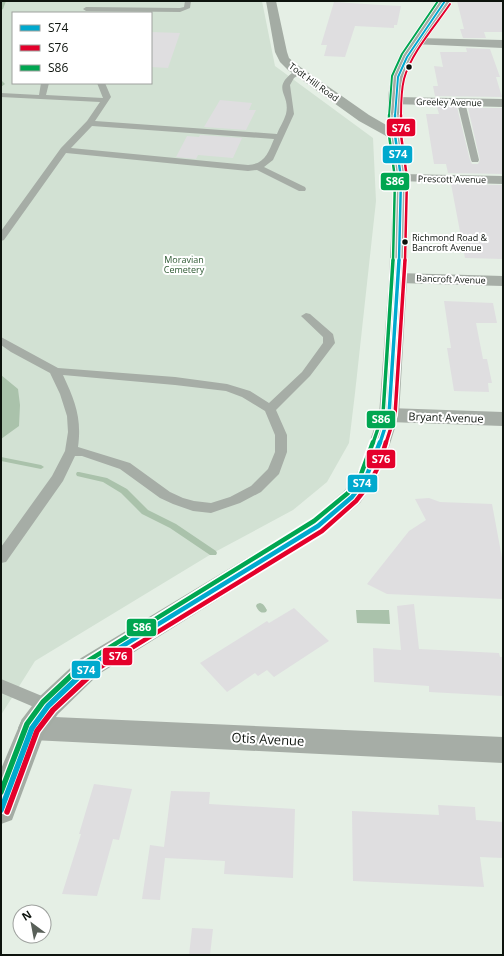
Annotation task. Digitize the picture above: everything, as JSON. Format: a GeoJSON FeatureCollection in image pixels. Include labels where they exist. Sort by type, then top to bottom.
{"type":"FeatureCollection","features":[{"type":"Feature","properties":{"kind":"main road","name":"Todt Hill Road"},"geometry":{"type":"LineString","coordinates":[[272,1],[281,52],[284,59],[299,72],[364,118],[395,135]]}},
{"type":"Feature","properties":{"kind":"main road"},"geometry":{"type":"LineString","coordinates":[[1,810],[13,774],[40,717],[90,666],[318,526],[346,502],[365,480],[373,464],[389,415],[398,278],[401,178],[395,135],[395,101],[398,77],[406,57],[446,1]]}},
{"type":"Feature","properties":{"kind":"street"},"geometry":{"type":"LineString","coordinates":[[416,42],[503,44]]}},
{"type":"Feature","properties":{"kind":"street","name":"Greeley Avenue"},"geometry":{"type":"LineString","coordinates":[[395,101],[503,103]]}},
{"type":"Feature","properties":{"kind":"street","name":"Prescott Avenue"},"geometry":{"type":"LineString","coordinates":[[401,178],[503,180]]}},
{"type":"Feature","properties":{"kind":"street","name":"Bancroft Avenue"},"geometry":{"type":"LineString","coordinates":[[398,278],[503,281]]}},
{"type":"Feature","properties":{"kind":"street","name":"Bryant Avenue"},"geometry":{"type":"LineString","coordinates":[[389,415],[503,419]]}},
{"type":"Feature","properties":{"kind":"street","name":"Otis Avenue"},"geometry":{"type":"LineString","coordinates":[[40,717],[503,750]]}},
{"type":"Feature","properties":{"kind":"lane"},"geometry":{"type":"LineString","coordinates":[[87,1],[85,11],[180,10],[187,8],[188,1]]}},
{"type":"Feature","properties":{"kind":"lane"},"geometry":{"type":"LineString","coordinates":[[64,150],[248,168],[258,167],[269,160],[290,114],[286,82],[289,78],[299,72]]}},
{"type":"Feature","properties":{"kind":"lane"},"geometry":{"type":"LineString","coordinates":[[42,97],[46,84]]}},
{"type":"Feature","properties":{"kind":"lane"},"geometry":{"type":"LineString","coordinates":[[1,238],[64,150],[90,123],[107,97],[102,84]]}},
{"type":"Feature","properties":{"kind":"lane"},"geometry":{"type":"LineString","coordinates":[[4,95],[105,100]]}},
{"type":"Feature","properties":{"kind":"lane"},"geometry":{"type":"LineString","coordinates":[[461,102],[475,160]]}},
{"type":"Feature","properties":{"kind":"lane"},"geometry":{"type":"LineString","coordinates":[[90,123],[280,137]]}},
{"type":"Feature","properties":{"kind":"lane"},"geometry":{"type":"LineString","coordinates":[[258,167],[302,189]]}},
{"type":"Feature","properties":{"kind":"lane"},"geometry":{"type":"LineString","coordinates":[[270,409],[306,374],[329,343],[329,336],[306,316]]}},
{"type":"Feature","properties":{"kind":"lane"},"geometry":{"type":"LineString","coordinates":[[1,340],[15,350],[55,371],[175,381],[227,388],[246,394],[270,409],[281,434],[281,452],[274,471],[256,488],[235,500],[211,508],[194,506],[178,501],[165,495],[125,466],[83,452],[71,450]]}},
{"type":"Feature","properties":{"kind":"lane"},"geometry":{"type":"LineString","coordinates":[[1,558],[58,478],[71,450],[74,432],[74,416],[55,371]]}},
{"type":"Feature","properties":{"kind":"lane"},"geometry":{"type":"LineString","coordinates":[[1,686],[40,717]]}},
{"type":"Feature","properties":{"kind":"green space","name":"Moravian Cemetery"},"geometry":{"type":"Polygon","coordinates":[[[1,1],[262,1],[275,66],[373,138],[376,201],[349,443],[327,482],[293,510],[213,553],[35,661],[1,715],[1,1]]]}},
{"type":"Feature","properties":{"kind":"shaded area"},"geometry":{"type":"Polygon","coordinates":[[[1,375],[18,389],[20,405],[19,426],[1,439],[1,375]]]}},
{"type":"Feature","properties":{"kind":"shaded area"},"geometry":{"type":"Polygon","coordinates":[[[356,610],[389,610],[390,624],[357,623],[356,610]]]}},
{"type":"Feature","properties":{"kind":"building"},"geometry":{"type":"Polygon","coordinates":[[[457,1],[503,2],[503,32],[484,32],[486,38],[463,38],[460,29],[464,29],[457,1]]]}},
{"type":"Feature","properties":{"kind":"building"},"geometry":{"type":"Polygon","coordinates":[[[334,2],[401,6],[397,25],[394,25],[394,28],[355,26],[345,57],[324,56],[327,45],[321,45],[334,2]]]}},
{"type":"Feature","properties":{"kind":"building"},"geometry":{"type":"Polygon","coordinates":[[[152,32],[180,33],[168,68],[152,67],[152,32]]]}},
{"type":"Feature","properties":{"kind":"building"},"geometry":{"type":"Polygon","coordinates":[[[466,48],[490,49],[500,77],[496,77],[502,97],[435,96],[433,86],[438,86],[434,66],[443,67],[440,52],[467,52],[466,48]]]}},
{"type":"Feature","properties":{"kind":"building"},"geometry":{"type":"Polygon","coordinates":[[[220,100],[252,103],[249,110],[256,110],[246,130],[204,127],[220,100]]]}},
{"type":"Feature","properties":{"kind":"building"},"geometry":{"type":"Polygon","coordinates":[[[437,107],[457,107],[472,164],[478,164],[480,160],[468,108],[503,108],[503,174],[448,173],[446,164],[434,164],[426,114],[439,114],[437,107]]]}},
{"type":"Feature","properties":{"kind":"building"},"geometry":{"type":"Polygon","coordinates":[[[200,135],[242,138],[233,158],[198,155],[196,159],[176,157],[187,136],[199,137],[200,135]]]}},
{"type":"Feature","properties":{"kind":"building"},"geometry":{"type":"Polygon","coordinates":[[[451,184],[503,185],[503,259],[465,258],[451,184]]]}},
{"type":"Feature","properties":{"kind":"building"},"geometry":{"type":"Polygon","coordinates":[[[444,301],[493,303],[497,323],[476,323],[483,359],[487,359],[492,383],[488,383],[489,392],[454,391],[447,348],[451,348],[444,301]]]}},
{"type":"Feature","properties":{"kind":"building"},"geometry":{"type":"Polygon","coordinates":[[[429,498],[440,502],[492,504],[503,563],[503,599],[387,594],[367,584],[409,531],[426,520],[415,499],[429,498]]]}},
{"type":"Feature","properties":{"kind":"building"},"geometry":{"type":"Polygon","coordinates":[[[414,604],[419,649],[499,653],[500,657],[503,657],[503,696],[429,692],[429,686],[374,682],[373,648],[401,650],[397,606],[414,604]]]}},
{"type":"Feature","properties":{"kind":"building"},"geometry":{"type":"Polygon","coordinates":[[[294,608],[329,641],[274,677],[267,670],[258,676],[255,673],[227,692],[200,663],[267,621],[269,623],[294,608]]]}},
{"type":"Feature","properties":{"kind":"building"},"geometry":{"type":"Polygon","coordinates":[[[94,784],[132,789],[119,840],[113,839],[97,896],[62,894],[81,834],[79,834],[94,784]]]}},
{"type":"Feature","properties":{"kind":"building"},"geometry":{"type":"Polygon","coordinates":[[[171,791],[210,792],[209,804],[295,809],[293,878],[224,874],[225,861],[165,858],[160,900],[142,899],[150,845],[164,847],[171,791]]]}},
{"type":"Feature","properties":{"kind":"building"},"geometry":{"type":"Polygon","coordinates":[[[438,805],[475,807],[476,820],[503,822],[503,858],[480,857],[484,887],[353,881],[352,811],[439,815],[438,805]]]}},
{"type":"Feature","properties":{"kind":"building"},"geometry":{"type":"Polygon","coordinates":[[[192,928],[213,929],[210,955],[189,955],[192,928]]]}},
{"type":"Feature","properties":{"kind":"waterway"},"geometry":{"type":"LineString","coordinates":[[1,9],[4,1]]}},
{"type":"Feature","properties":{"kind":"waterway"},"geometry":{"type":"LineString","coordinates":[[1,81],[3,84],[1,86]]}},
{"type":"Feature","properties":{"kind":"waterway"},"geometry":{"type":"LineString","coordinates":[[1,459],[41,467]]}},
{"type":"Feature","properties":{"kind":"waterway"},"geometry":{"type":"LineString","coordinates":[[79,474],[105,480],[124,491],[145,512],[173,526],[213,553]]}},
{"type":"Feature","properties":{"kind":"waterway"},"geometry":{"type":"LineString","coordinates":[[260,606],[263,610]]}},
{"type":"Feature","properties":{"kind":"transit line","name":"S86"},"geometry":{"type":"LineString","coordinates":[[1,792],[27,724],[43,702],[86,662],[314,521],[348,493],[360,477],[383,414],[392,278],[395,178],[389,135],[389,101],[392,76],[402,54],[438,1]]}},
{"type":"Feature","properties":{"kind":"transit line","name":"S74"},"geometry":{"type":"LineString","coordinates":[[1,810],[32,728],[48,706],[90,666],[318,526],[352,497],[365,480],[373,463],[389,415],[398,278],[401,178],[395,135],[395,101],[398,77],[407,57],[445,1]]}},
{"type":"Feature","properties":{"kind":"transit line","name":"S76"},"geometry":{"type":"LineString","coordinates":[[7,812],[37,731],[53,710],[94,671],[322,531],[356,501],[370,483],[379,465],[395,415],[404,278],[407,178],[401,135],[401,101],[404,79],[412,60],[450,4]]}},
{"type":"Feature","properties":{"kind":"place","name":"Richmond Road & Bancroft Avenue"},"geometry":{"type":"Point","coordinates":[405,242]}}]}
